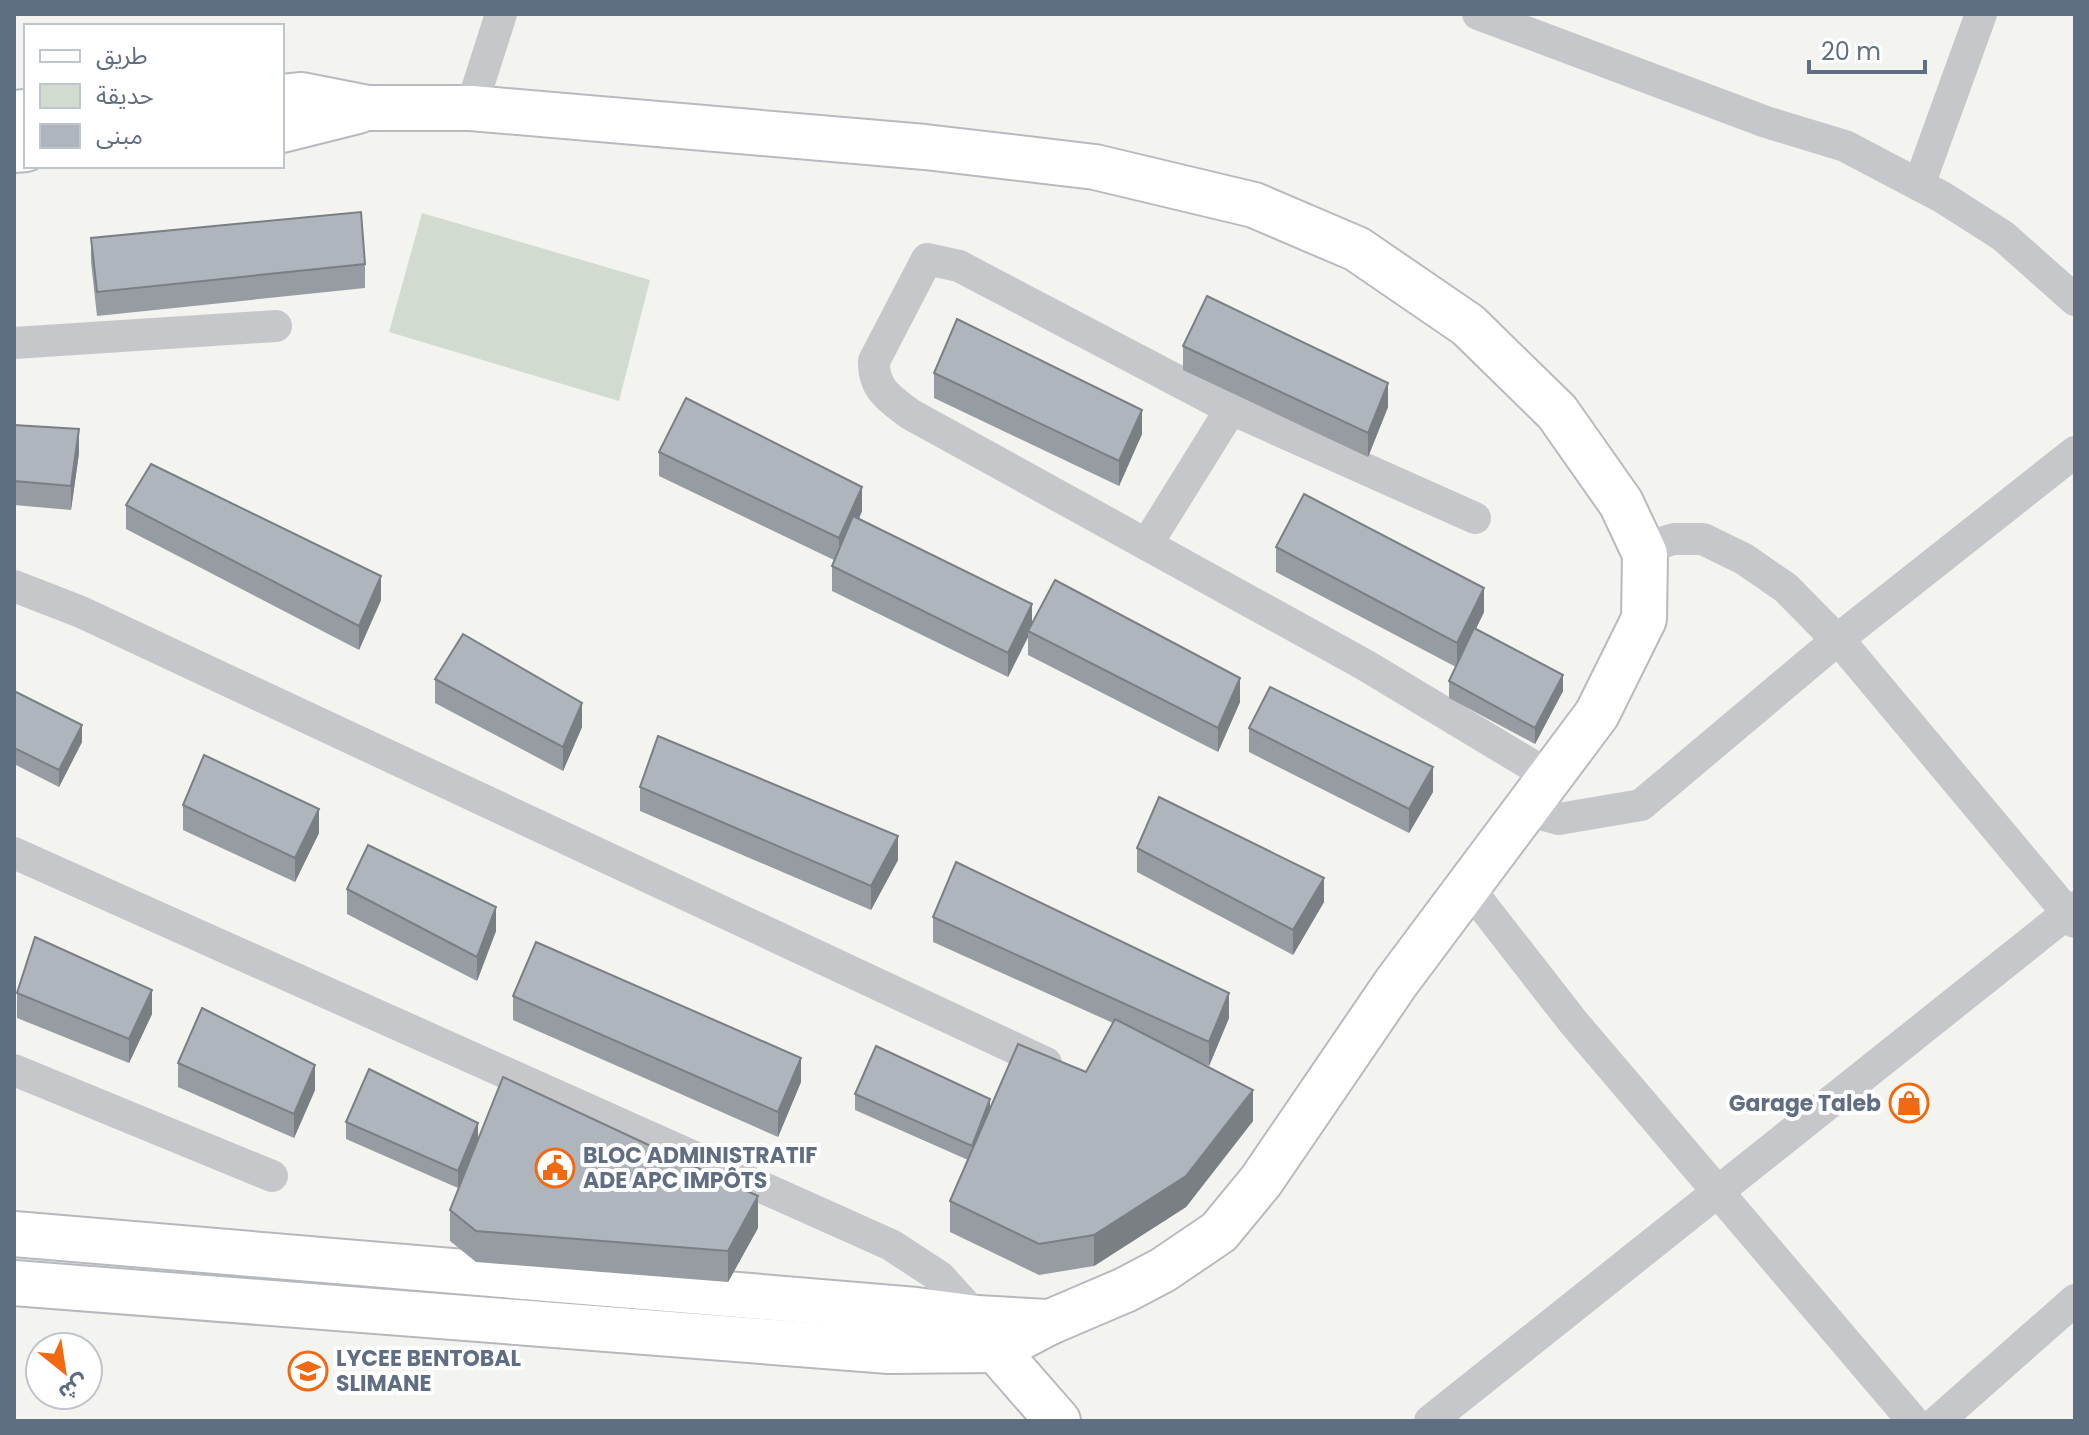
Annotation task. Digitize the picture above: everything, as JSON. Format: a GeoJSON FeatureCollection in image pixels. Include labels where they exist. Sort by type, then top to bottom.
{"type":"FeatureCollection","features":[{"type":"Feature","properties":{"kind":"main road"},"geometry":{"type":"LineString","coordinates":[[14,1283],[889,1351],[1050,1322],[1163,1270],[1219,1232],[1261,1181],[1396,983],[1597,714],[1644,619],[1643,548],[1621,503],[1557,412],[1468,325],[1357,249],[1254,205],[1095,167],[925,147],[471,108],[368,108],[302,95],[284,97]]}},
{"type":"Feature","properties":{"kind":"main road"},"geometry":{"type":"LineString","coordinates":[[284,129],[368,108]]}},
{"type":"Feature","properties":{"kind":"main road"},"geometry":{"type":"LineString","coordinates":[[14,1234],[885,1307],[986,1334],[1058,1421]]}},
{"type":"Feature","properties":{"kind":"street"},"geometry":{"type":"LineString","coordinates":[[471,108],[501,14]]}},
{"type":"Feature","properties":{"kind":"street"},"geometry":{"type":"LineString","coordinates":[[1478,14],[1766,122],[1845,146],[1919,185],[2003,236],[2075,300]]}},
{"type":"Feature","properties":{"kind":"street"},"geometry":{"type":"LineString","coordinates":[[1919,185],[1981,14]]}},
{"type":"Feature","properties":{"kind":"street"},"geometry":{"type":"LineString","coordinates":[[1475,518],[1231,409],[959,266],[927,259],[874,361],[873,377],[888,397],[910,414],[1365,665],[1538,793],[1559,819],[1641,805],[1837,640],[2075,452]]}},
{"type":"Feature","properties":{"kind":"street"},"geometry":{"type":"LineString","coordinates":[[14,343],[276,326]]}},
{"type":"Feature","properties":{"kind":"street"},"geometry":{"type":"LineString","coordinates":[[1147,544],[1231,409]]}},
{"type":"Feature","properties":{"kind":"street"},"geometry":{"type":"LineString","coordinates":[[1430,1421],[2073,914],[1837,640],[1786,588],[1744,559],[1703,539],[1674,539],[1643,548]]}},
{"type":"Feature","properties":{"kind":"street"},"geometry":{"type":"LineString","coordinates":[[14,586],[95,619],[1046,1063]]}},
{"type":"Feature","properties":{"kind":"street"},"geometry":{"type":"LineString","coordinates":[[14,853],[891,1245],[940,1277],[986,1334]]}},
{"type":"Feature","properties":{"kind":"street"},"geometry":{"type":"LineString","coordinates":[[1468,887],[1574,1023],[1913,1421]]}},
{"type":"Feature","properties":{"kind":"street"},"geometry":{"type":"LineString","coordinates":[[14,1070],[272,1176]]}},
{"type":"Feature","properties":{"kind":"street"},"geometry":{"type":"LineString","coordinates":[[1938,1421],[2075,1300]]}},
{"type":"Feature","properties":{"kind":"green space"},"geometry":{"type":"Polygon","coordinates":[[[422,213],[650,280],[619,401],[389,332],[422,213]]]}},
{"type":"Feature","properties":{"kind":"building"},"geometry":{"type":"Polygon","coordinates":[[[361,212],[365,264],[97,292],[91,238],[361,212]]]}},
{"type":"Feature","properties":{"kind":"building"},"geometry":{"type":"Polygon","coordinates":[[[1207,296],[1388,383],[1368,433],[1183,346],[1207,296]]]}},
{"type":"Feature","properties":{"kind":"building"},"geometry":{"type":"Polygon","coordinates":[[[957,319],[1142,410],[1119,461],[934,373],[957,319]]]}},
{"type":"Feature","properties":{"kind":"building"},"geometry":{"type":"Polygon","coordinates":[[[686,398],[862,487],[839,538],[659,452],[686,398]]]}},
{"type":"Feature","properties":{"kind":"building"},"geometry":{"type":"Polygon","coordinates":[[[14,425],[79,429],[71,486],[14,481],[14,425]]]}},
{"type":"Feature","properties":{"kind":"building"},"geometry":{"type":"Polygon","coordinates":[[[151,464],[381,576],[359,626],[126,505],[151,464]]]}},
{"type":"Feature","properties":{"kind":"building"},"geometry":{"type":"Polygon","coordinates":[[[1304,494],[1484,588],[1457,643],[1276,547],[1304,494]]]}},
{"type":"Feature","properties":{"kind":"building"},"geometry":{"type":"Polygon","coordinates":[[[853,516],[1032,604],[1008,653],[832,566],[853,516]]]}},
{"type":"Feature","properties":{"kind":"building"},"geometry":{"type":"Polygon","coordinates":[[[1055,580],[1240,678],[1218,728],[1028,631],[1055,580]]]}},
{"type":"Feature","properties":{"kind":"building"},"geometry":{"type":"Polygon","coordinates":[[[1474,628],[1563,675],[1535,728],[1449,681],[1474,628]]]}},
{"type":"Feature","properties":{"kind":"building"},"geometry":{"type":"Polygon","coordinates":[[[463,634],[582,703],[563,747],[435,679],[463,634]]]}},
{"type":"Feature","properties":{"kind":"building"},"geometry":{"type":"Polygon","coordinates":[[[1270,687],[1433,767],[1409,809],[1249,728],[1270,687]]]}},
{"type":"Feature","properties":{"kind":"building"},"geometry":{"type":"Polygon","coordinates":[[[14,691],[82,725],[59,770],[14,748],[14,691]]]}},
{"type":"Feature","properties":{"kind":"building"},"geometry":{"type":"Polygon","coordinates":[[[658,736],[898,836],[871,886],[640,787],[658,736]]]}},
{"type":"Feature","properties":{"kind":"building"},"geometry":{"type":"Polygon","coordinates":[[[204,755],[319,809],[295,858],[183,805],[204,755]]]}},
{"type":"Feature","properties":{"kind":"building"},"geometry":{"type":"Polygon","coordinates":[[[1159,797],[1324,878],[1293,930],[1137,848],[1159,797]]]}},
{"type":"Feature","properties":{"kind":"building"},"geometry":{"type":"Polygon","coordinates":[[[368,845],[496,907],[477,957],[347,889],[368,845]]]}},
{"type":"Feature","properties":{"kind":"building"},"geometry":{"type":"Polygon","coordinates":[[[956,862],[1229,993],[1209,1042],[933,917],[956,862]]]}},
{"type":"Feature","properties":{"kind":"building"},"geometry":{"type":"Polygon","coordinates":[[[35,937],[152,990],[129,1039],[17,993],[35,937]]]}},
{"type":"Feature","properties":{"kind":"building"},"geometry":{"type":"Polygon","coordinates":[[[536,942],[801,1058],[778,1112],[513,996],[536,942]]]}},
{"type":"Feature","properties":{"kind":"building"},"geometry":{"type":"Polygon","coordinates":[[[202,1008],[315,1065],[294,1114],[178,1063],[202,1008]]]}},
{"type":"Feature","properties":{"kind":"building"},"geometry":{"type":"Polygon","coordinates":[[[1115,1019],[1253,1090],[1186,1176],[1094,1235],[1039,1244],[950,1201],[1018,1044],[1086,1072],[1115,1019]]]}},
{"type":"Feature","properties":{"kind":"building"},"geometry":{"type":"Polygon","coordinates":[[[876,1046],[990,1099],[972,1146],[855,1094],[876,1046]]]}},
{"type":"Feature","properties":{"kind":"building"},"geometry":{"type":"Polygon","coordinates":[[[369,1069],[478,1123],[458,1171],[346,1122],[369,1069]]]}},
{"type":"Feature","properties":{"kind":"building","name":"BLOC ADMINISTRATIF ADE APC IMPÔTS"},"geometry":{"type":"Polygon","coordinates":[[[503,1077],[758,1196],[728,1251],[476,1231],[450,1210],[503,1077]]]}},
{"type":"Feature","properties":{"kind":"place","name":"Garage Taleb"},"geometry":{"type":"Point","coordinates":[1909,1103]}},
{"type":"Feature","properties":{"kind":"place","name":"BLOC ADMINISTRATIF ADE APC IMPÔTS"},"geometry":{"type":"Point","coordinates":[555,1168]}},
{"type":"Feature","properties":{"kind":"place","name":"LYCEE BENTOBAL SLIMANE"},"geometry":{"type":"Point","coordinates":[308,1371]}}]}
